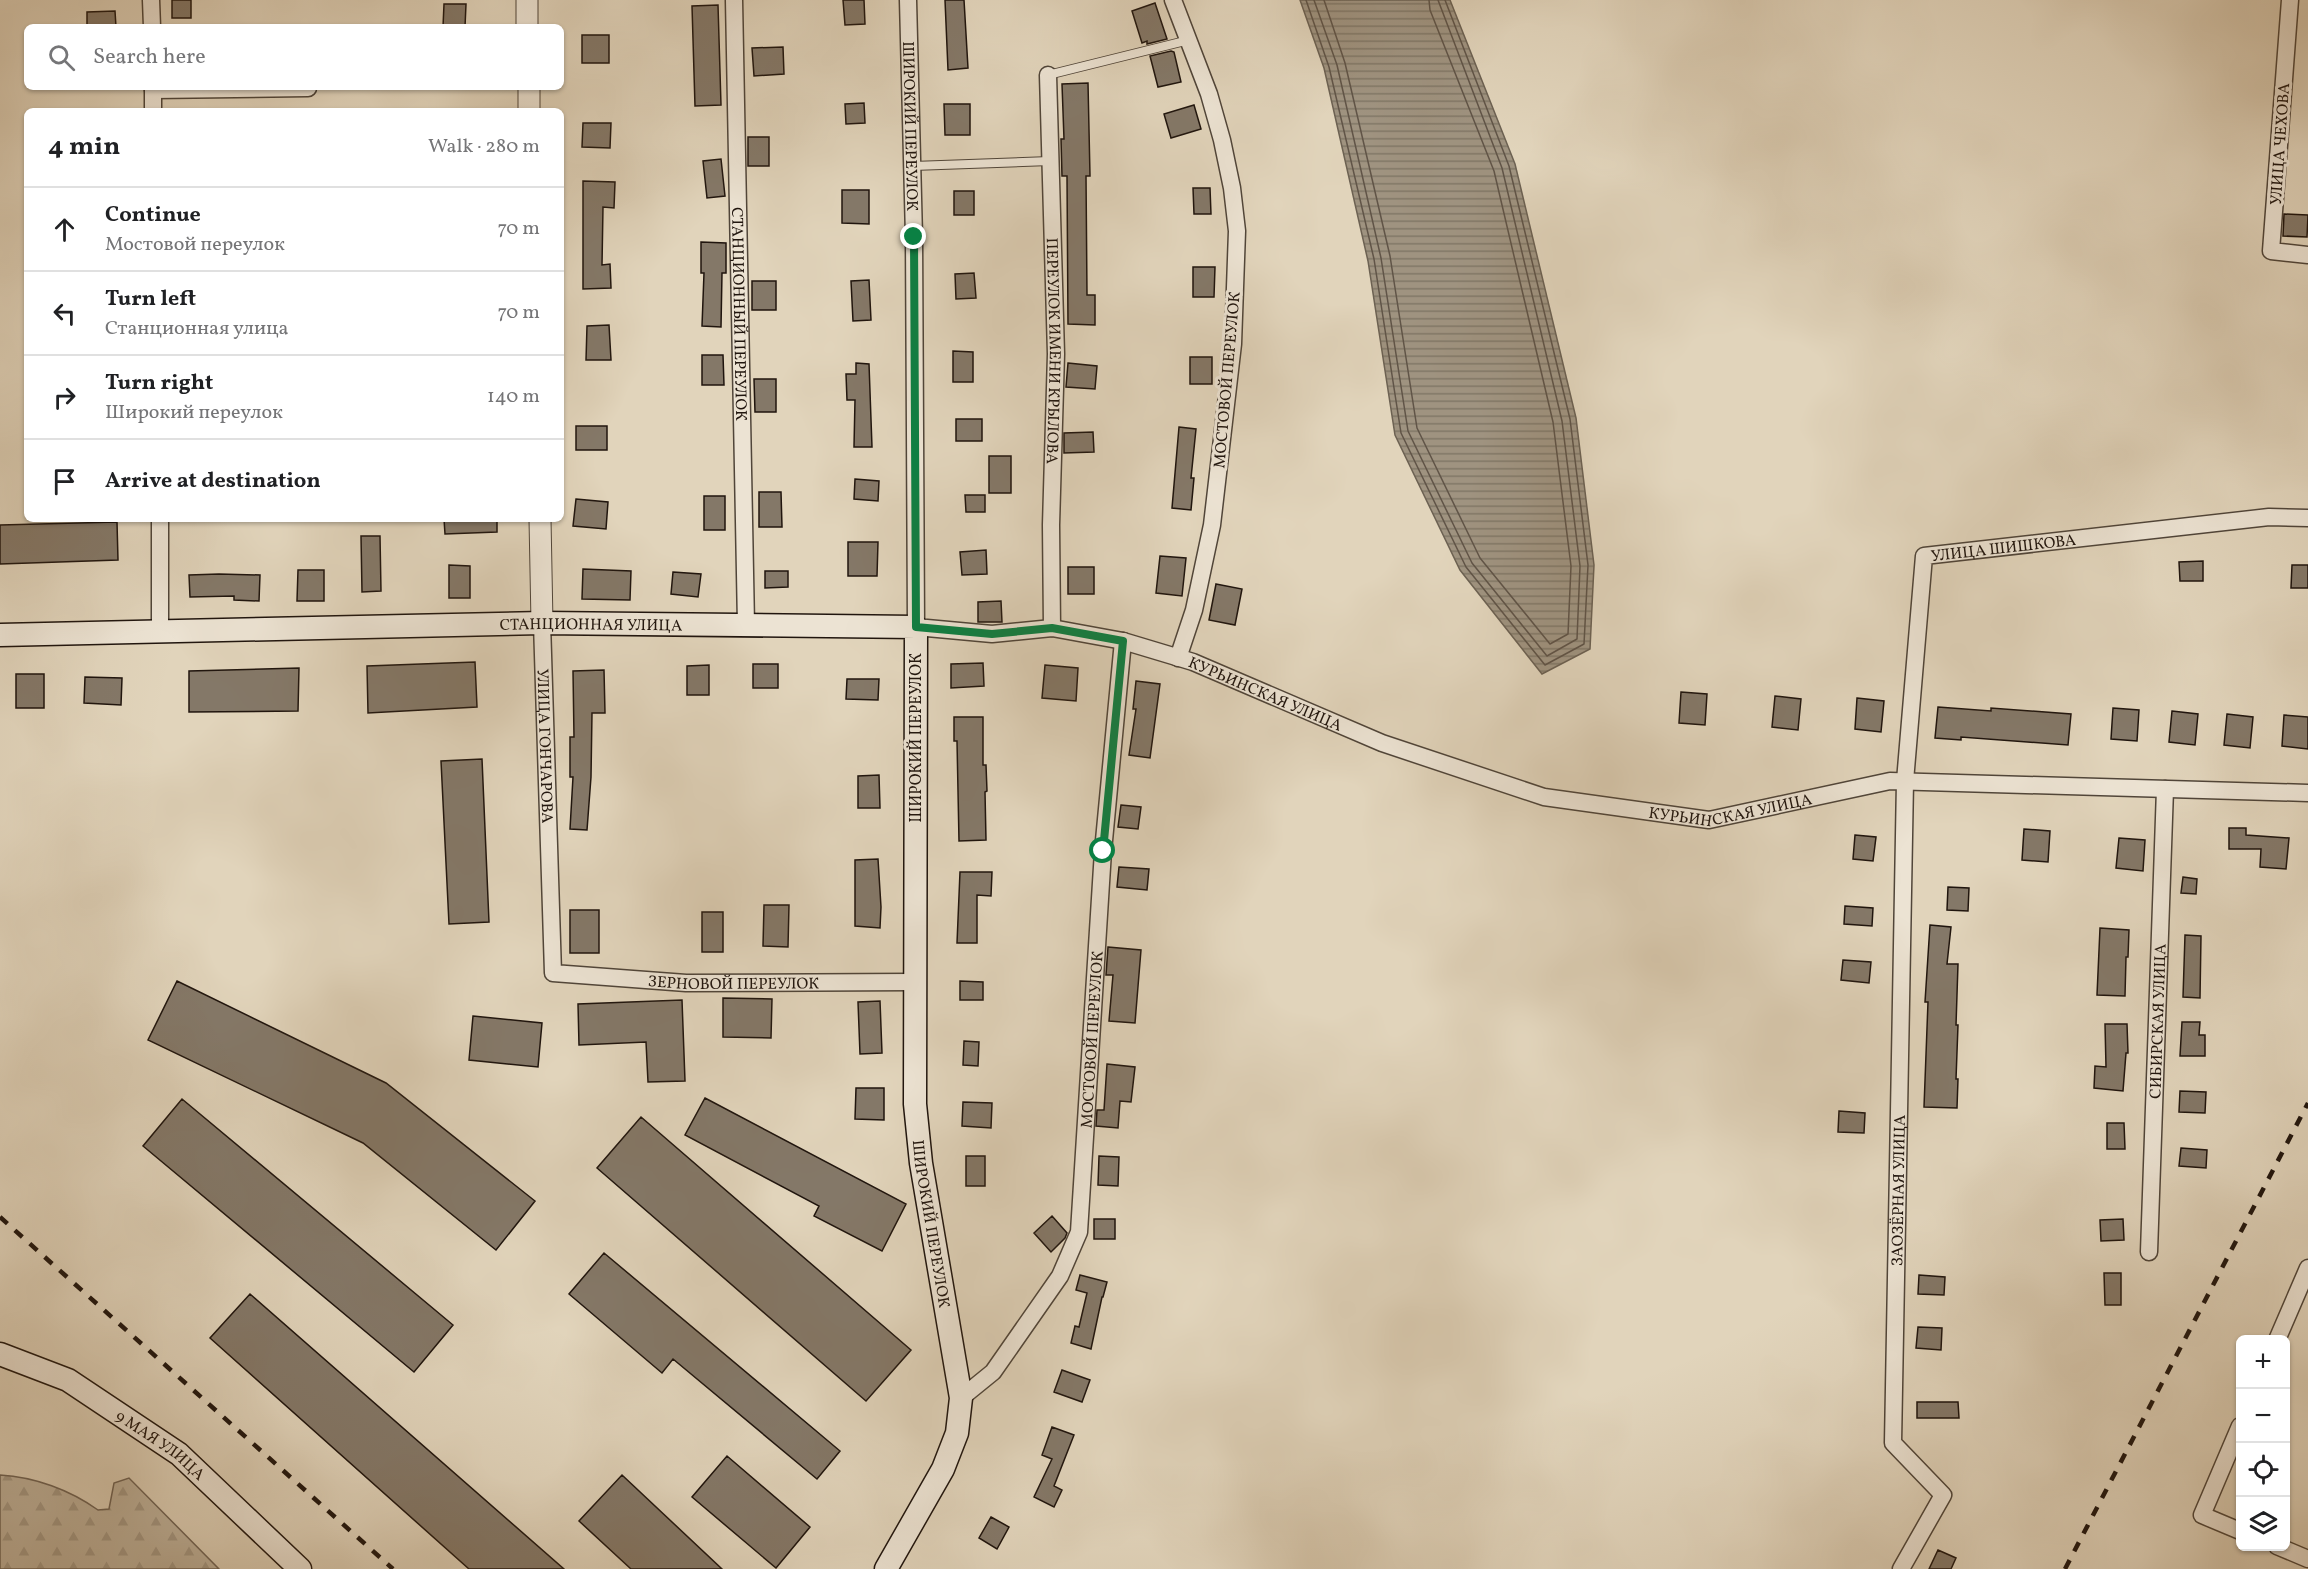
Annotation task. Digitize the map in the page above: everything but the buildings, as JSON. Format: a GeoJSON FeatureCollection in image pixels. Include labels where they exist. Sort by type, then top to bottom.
{"type":"FeatureCollection","features":[{"type":"Feature","properties":{"kind":"main road","name":"СТАНЦИОННАЯ УЛИЦА"},"geometry":{"type":"LineString","coordinates":[[0,635],[542,623],[916,627]]}},
{"type":"Feature","properties":{"kind":"main road","name":"ШИРОКИЙ ПЕРЕУЛОК"},"geometry":{"type":"LineString","coordinates":[[886,1569],[943,1469],[957,1433],[961,1398],[921,1163],[915,1104],[913,982],[916,627]]}},
{"type":"Feature","properties":{"kind":"main road","name":"9 МАЯ УЛИЦА"},"geometry":{"type":"LineString","coordinates":[[0,1354],[68,1380],[179,1454],[300,1569]]}},
{"type":"Feature","properties":{"kind":"street"},"geometry":{"type":"LineString","coordinates":[[151,0],[152,24]]}},
{"type":"Feature","properties":{"kind":"street"},"geometry":{"type":"LineString","coordinates":[[527,0],[527,24]]}},
{"type":"Feature","properties":{"kind":"street","name":"СТАНЦИОННЫЙ ПЕРЕУЛОК"},"geometry":{"type":"LineString","coordinates":[[734,0],[746,626]]}},
{"type":"Feature","properties":{"kind":"street","name":"ШИРОКИЙ ПЕРЕУЛОК"},"geometry":{"type":"LineString","coordinates":[[908,0],[912,166],[916,627]]}},
{"type":"Feature","properties":{"kind":"street","name":"МОСТОВОЙ ПЕРЕУЛОК"},"geometry":{"type":"LineString","coordinates":[[1173,0],[1209,94],[1222,140],[1232,188],[1237,231],[1233,344],[1212,525],[1194,610],[1178,658]]}},
{"type":"Feature","properties":{"kind":"street","name":"УЛИЦА ЧЕХОВА"},"geometry":{"type":"LineString","coordinates":[[2290,0],[2271,251],[2308,255]]}},
{"type":"Feature","properties":{"kind":"street","name":"ПЕРЕУЛОК ИМЕНИ КРЫЛОВА"},"geometry":{"type":"LineString","coordinates":[[1048,75],[1056,354],[1052,628]]}},
{"type":"Feature","properties":{"kind":"street"},"geometry":{"type":"LineString","coordinates":[[153,90],[153,108]]}},
{"type":"Feature","properties":{"kind":"street"},"geometry":{"type":"LineString","coordinates":[[529,90],[530,108]]}},
{"type":"Feature","properties":{"kind":"street","name":"УЛИЦА ШИШКОВА"},"geometry":{"type":"LineString","coordinates":[[1905,781],[1924,556],[2269,517],[2308,518]]}},
{"type":"Feature","properties":{"kind":"street"},"geometry":{"type":"LineString","coordinates":[[160,522],[160,630]]}},
{"type":"Feature","properties":{"kind":"street","name":"УЛИЦА ГОНЧАРОВА"},"geometry":{"type":"LineString","coordinates":[[540,522],[553,973]]}},
{"type":"Feature","properties":{"kind":"street","name":"СТАНЦИОННАЯ УЛИЦА"},"geometry":{"type":"LineString","coordinates":[[916,627],[992,634],[1052,628],[1123,641],[1178,658]]}},
{"type":"Feature","properties":{"kind":"street","name":"МОСТОВОЙ ПЕРЕУЛОК"},"geometry":{"type":"LineString","coordinates":[[961,1398],[993,1372],[1060,1276],[1079,1232],[1103,851],[1123,641]]}},
{"type":"Feature","properties":{"kind":"street","name":"КУРЬИНСКАЯ УЛИЦА"},"geometry":{"type":"LineString","coordinates":[[1178,658],[1193,662],[1383,743],[1544,797],[1709,820],[1890,781],[2308,793]]}},
{"type":"Feature","properties":{"kind":"street","name":"ЗАОЗЁРНАЯ УЛИЦА"},"geometry":{"type":"LineString","coordinates":[[1901,1569],[1942,1495],[1893,1443],[1905,781]]}},
{"type":"Feature","properties":{"kind":"street","name":"СИБИРСКАЯ УЛИЦА"},"geometry":{"type":"LineString","coordinates":[[2149,1252],[2164,789]]}},
{"type":"Feature","properties":{"kind":"street","name":"ЗЕРНОВОЙ ПЕРЕУЛОК"},"geometry":{"type":"LineString","coordinates":[[553,973],[687,983],[913,982]]}},
{"type":"Feature","properties":{"kind":"street"},"geometry":{"type":"LineString","coordinates":[[2280,1335],[2303,1294],[2308,1268]]}},
{"type":"Feature","properties":{"kind":"street"},"geometry":{"type":"LineString","coordinates":[[2236,1437],[2202,1515],[2236,1529]]}},
{"type":"Feature","properties":{"kind":"street"},"geometry":{"type":"LineString","coordinates":[[2289,1551],[2308,1559]]}},
{"type":"Feature","properties":{"kind":"lane"},"geometry":{"type":"LineString","coordinates":[[1048,75],[1189,40]]}},
{"type":"Feature","properties":{"kind":"lane"},"geometry":{"type":"LineString","coordinates":[[912,166],[1050,161]]}},
{"type":"Feature","properties":{"kind":"green space"},"geometry":{"type":"Polygon","coordinates":[[[0,1475],[26,1478],[52,1486],[76,1496],[98,1510],[109,1509],[114,1483],[129,1478],[219,1569],[0,1569],[0,1475]]]}},
{"type":"Feature","properties":{"kind":"water"},"geometry":{"type":"Polygon","coordinates":[[[1300,0],[1450,0],[1515,164],[1576,418],[1594,565],[1590,649],[1542,674],[1460,570],[1395,435],[1368,261],[1324,68],[1300,0]]]}},
{"type":"Feature","properties":{"kind":"railway"},"geometry":{"type":"LineString","coordinates":[[2065,1569],[2308,1103]]}},
{"type":"Feature","properties":{"kind":"railway"},"geometry":{"type":"LineString","coordinates":[[0,1217],[393,1569]]}},
{"type":"Feature","properties":{"kind":"route"},"geometry":{"type":"LineString","coordinates":[[914,237],[916,627],[992,634],[1052,628],[1123,641],[1103,851]]}}]}
